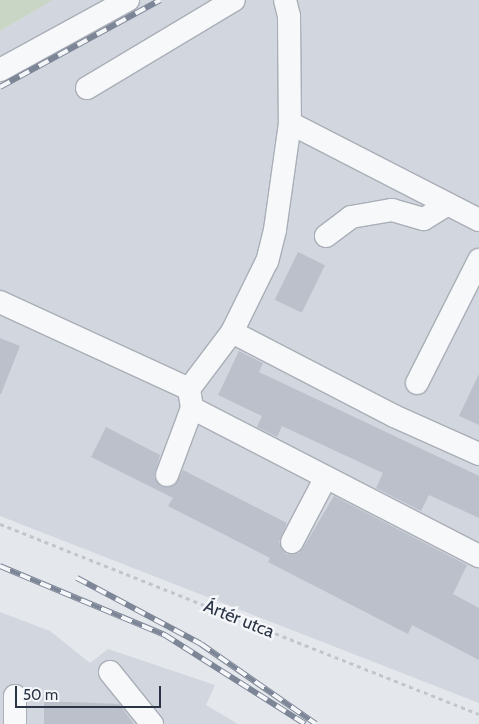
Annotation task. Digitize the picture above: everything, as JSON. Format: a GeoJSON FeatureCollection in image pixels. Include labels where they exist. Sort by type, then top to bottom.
{"type":"FeatureCollection","features":[{"type":"Feature","properties":{"kind":"lane"},"geometry":{"type":"LineString","coordinates":[[0,70],[128,0]]}},
{"type":"Feature","properties":{"kind":"lane"},"geometry":{"type":"LineString","coordinates":[[87,88],[234,0]]}},
{"type":"Feature","properties":{"kind":"lane"},"geometry":{"type":"LineString","coordinates":[[166,475],[191,398],[232,332],[267,261],[275,230],[290,123],[289,16],[285,0]]}},
{"type":"Feature","properties":{"kind":"lane"},"geometry":{"type":"LineString","coordinates":[[290,123],[448,204],[476,212]]}},
{"type":"Feature","properties":{"kind":"lane"},"geometry":{"type":"LineString","coordinates":[[326,236],[351,217],[392,210],[424,219],[448,204]]}},
{"type":"Feature","properties":{"kind":"lane"},"geometry":{"type":"LineString","coordinates":[[417,383],[479,260]]}},
{"type":"Feature","properties":{"kind":"lane"},"geometry":{"type":"LineString","coordinates":[[0,302],[191,398],[326,477],[479,556]]}},
{"type":"Feature","properties":{"kind":"lane"},"geometry":{"type":"LineString","coordinates":[[232,332],[394,416],[479,454]]}},
{"type":"Feature","properties":{"kind":"lane"},"geometry":{"type":"LineString","coordinates":[[292,542],[326,477]]}},
{"type":"Feature","properties":{"kind":"lane"},"geometry":{"type":"LineString","coordinates":[[110,672],[152,724]]}},
{"type":"Feature","properties":{"kind":"lane"},"geometry":{"type":"LineString","coordinates":[[15,696],[15,724]]}},
{"type":"Feature","properties":{"kind":"path","name":"Ártér utca"},"geometry":{"type":"LineString","coordinates":[[0,524],[479,714]]}},
{"type":"Feature","properties":{"kind":"shaded area"},"geometry":{"type":"Polygon","coordinates":[[[53,0],[479,0],[479,703],[0,516],[0,31],[53,0]]]}},
{"type":"Feature","properties":{"kind":"shaded area"},"geometry":{"type":"Polygon","coordinates":[[[0,612],[50,631],[90,663],[108,649],[215,685],[206,705],[238,724],[0,724],[0,612]]]}},
{"type":"Feature","properties":{"kind":"green space"},"geometry":{"type":"Polygon","coordinates":[[[0,0],[53,0],[0,31],[0,0]]]}},
{"type":"Feature","properties":{"kind":"building"},"geometry":{"type":"Polygon","coordinates":[[[298,252],[325,265],[302,313],[275,300],[298,252]]]}},
{"type":"Feature","properties":{"kind":"building"},"geometry":{"type":"Polygon","coordinates":[[[0,338],[20,346],[1,394],[0,394],[0,338]]]}},
{"type":"Feature","properties":{"kind":"building"},"geometry":{"type":"Polygon","coordinates":[[[239,351],[263,363],[259,372],[479,476],[479,518],[429,495],[421,511],[376,488],[383,473],[282,426],[277,437],[257,427],[262,416],[218,395],[239,351]]]}},
{"type":"Feature","properties":{"kind":"building"},"geometry":{"type":"Polygon","coordinates":[[[479,374],[479,425],[459,416],[479,374]]]}},
{"type":"Feature","properties":{"kind":"building"},"geometry":{"type":"Polygon","coordinates":[[[106,427],[160,455],[154,477],[162,487],[175,485],[183,470],[287,523],[279,542],[286,554],[299,553],[334,496],[467,565],[453,594],[479,608],[479,660],[412,625],[408,634],[268,562],[270,558],[168,506],[173,498],[91,457],[106,427]]]}},
{"type":"Feature","properties":{"kind":"building"},"geometry":{"type":"Polygon","coordinates":[[[44,701],[119,704],[134,724],[44,724],[44,701]]]}},
{"type":"Feature","properties":{"kind":"railway"},"geometry":{"type":"LineString","coordinates":[[0,87],[160,0]]}},
{"type":"Feature","properties":{"kind":"railway"},"geometry":{"type":"LineString","coordinates":[[0,566],[165,635],[305,724]]}},
{"type":"Feature","properties":{"kind":"railway"},"geometry":{"type":"LineString","coordinates":[[77,578],[201,644],[316,724]]}}]}
